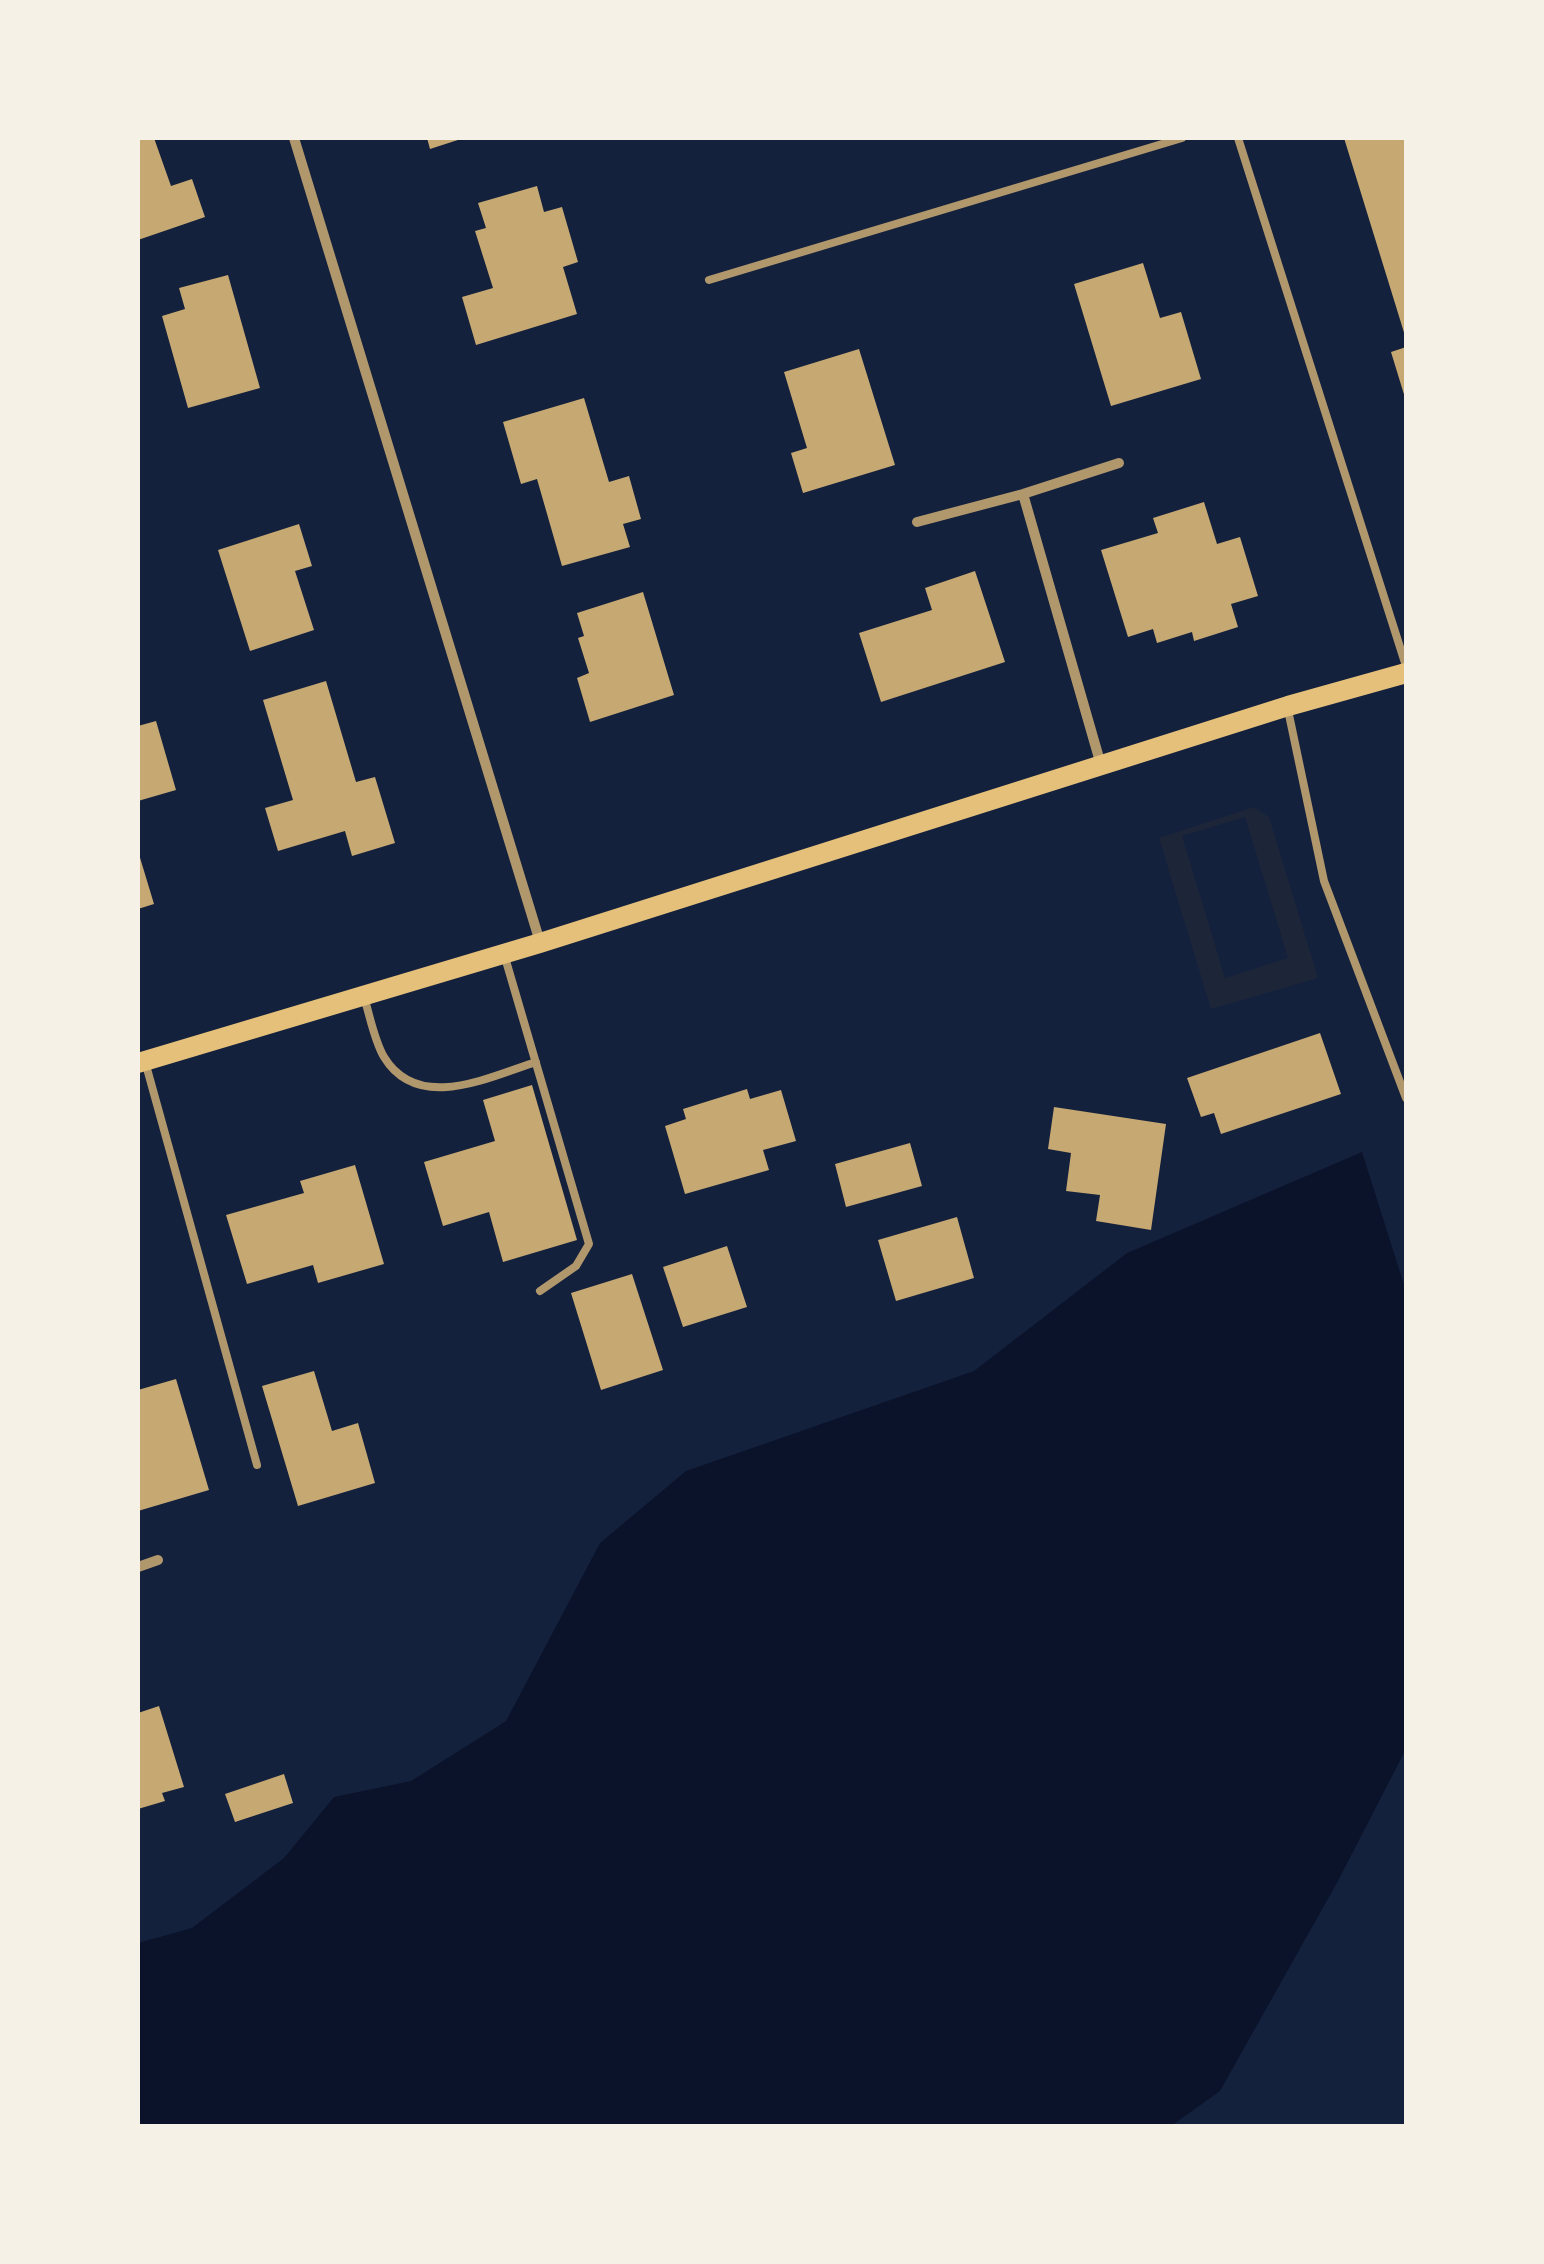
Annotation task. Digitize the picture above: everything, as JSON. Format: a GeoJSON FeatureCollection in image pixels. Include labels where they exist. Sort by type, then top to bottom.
{"type":"FeatureCollection","features":[{"type":"Feature","properties":{"kind":"main road"},"geometry":{"type":"LineString","coordinates":[[141,1062],[540,943],[1406,670]]}},
{"type":"Feature","properties":{"kind":"street"},"geometry":{"type":"LineString","coordinates":[[294,138],[540,943]]}},
{"type":"Feature","properties":{"kind":"street"},"geometry":{"type":"LineString","coordinates":[[916,522],[1119,464]]}},
{"type":"Feature","properties":{"kind":"street"},"geometry":{"type":"LineString","coordinates":[[1023,494],[1102,764]]}},
{"type":"Feature","properties":{"kind":"street"},"geometry":{"type":"LineString","coordinates":[[138,1567],[158,1560]]}},
{"type":"Feature","properties":{"kind":"lane"},"geometry":{"type":"LineString","coordinates":[[709,280],[1182,138]]}},
{"type":"Feature","properties":{"kind":"lane"},"geometry":{"type":"LineString","coordinates":[[1238,138],[1406,670]]}},
{"type":"Feature","properties":{"kind":"lane"},"geometry":{"type":"LineString","coordinates":[[1288,706],[1324,881],[1406,1098]]}},
{"type":"Feature","properties":{"kind":"lane"},"geometry":{"type":"LineString","coordinates":[[504,954],[590,1244],[576,1266],[540,1291]]}},
{"type":"Feature","properties":{"kind":"lane"},"geometry":{"type":"LineString","coordinates":[[363,996],[384,1056],[402,1076],[428,1089],[464,1085],[536,1062]]}},
{"type":"Feature","properties":{"kind":"lane"},"geometry":{"type":"LineString","coordinates":[[141,1062],[258,1465]]}},
{"type":"Feature","properties":{"kind":"shaded area"},"geometry":{"type":"Polygon","coordinates":[[[1254,807],[1269,817],[1318,978],[1211,1009],[1159,838],[1254,807]],[[1245,817],[1182,836],[1225,978],[1288,958],[1245,817]]]}},
{"type":"Feature","properties":{"kind":"shaded area"},"geometry":{"type":"Polygon","coordinates":[[[1362,1152],[1406,1291],[1406,1749],[1338,1881],[1220,2091],[1171,2126],[138,2126],[138,1943],[192,1928],[284,1858],[334,1797],[411,1781],[506,1721],[600,1543],[686,1471],[974,1371],[1127,1253],[1362,1152]]]}},
{"type":"Feature","properties":{"kind":"building"},"geometry":{"type":"Polygon","coordinates":[[[138,138],[154,138],[171,186],[192,179],[205,217],[138,240],[138,138]]]}},
{"type":"Feature","properties":{"kind":"building"},"geometry":{"type":"Polygon","coordinates":[[[427,138],[464,138],[430,149],[427,138]]]}},
{"type":"Feature","properties":{"kind":"building"},"geometry":{"type":"Polygon","coordinates":[[[1344,138],[1406,138],[1406,339],[1344,138]]]}},
{"type":"Feature","properties":{"kind":"building"},"geometry":{"type":"Polygon","coordinates":[[[537,186],[544,212],[562,207],[578,262],[563,267],[577,314],[476,345],[462,297],[493,288],[475,231],[486,228],[478,203],[537,186]]]}},
{"type":"Feature","properties":{"kind":"building"},"geometry":{"type":"Polygon","coordinates":[[[1143,263],[1160,318],[1181,312],[1201,379],[1111,406],[1074,284],[1143,263]]]}},
{"type":"Feature","properties":{"kind":"building"},"geometry":{"type":"Polygon","coordinates":[[[228,275],[260,388],[188,408],[162,316],[185,309],[179,288],[228,275]]]}},
{"type":"Feature","properties":{"kind":"building"},"geometry":{"type":"Polygon","coordinates":[[[1406,347],[1406,401],[1391,352],[1406,347]]]}},
{"type":"Feature","properties":{"kind":"building"},"geometry":{"type":"Polygon","coordinates":[[[859,349],[895,465],[803,493],[791,453],[807,448],[784,372],[859,349]]]}},
{"type":"Feature","properties":{"kind":"building"},"geometry":{"type":"Polygon","coordinates":[[[584,398],[609,482],[629,476],[641,519],[623,524],[630,547],[562,566],[537,479],[521,484],[503,422],[584,398]]]}},
{"type":"Feature","properties":{"kind":"building"},"geometry":{"type":"Polygon","coordinates":[[[1204,502],[1217,544],[1240,537],[1258,596],[1231,604],[1238,627],[1194,641],[1192,632],[1157,643],[1153,629],[1128,637],[1101,550],[1158,533],[1153,518],[1204,502]]]}},
{"type":"Feature","properties":{"kind":"building"},"geometry":{"type":"Polygon","coordinates":[[[299,524],[312,566],[295,571],[314,630],[250,651],[218,550],[299,524]]]}},
{"type":"Feature","properties":{"kind":"building"},"geometry":{"type":"Polygon","coordinates":[[[975,571],[1005,662],[881,702],[859,633],[932,610],[925,588],[975,571]]]}},
{"type":"Feature","properties":{"kind":"building"},"geometry":{"type":"Polygon","coordinates":[[[643,592],[674,695],[590,722],[577,678],[589,673],[578,638],[584,636],[577,613],[643,592]]]}},
{"type":"Feature","properties":{"kind":"building"},"geometry":{"type":"Polygon","coordinates":[[[326,681],[356,782],[375,777],[395,843],[352,856],[345,831],[278,851],[265,808],[293,800],[263,700],[326,681]]]}},
{"type":"Feature","properties":{"kind":"building"},"geometry":{"type":"Polygon","coordinates":[[[156,721],[176,790],[138,801],[138,726],[156,721]]]}},
{"type":"Feature","properties":{"kind":"building"},"geometry":{"type":"Polygon","coordinates":[[[138,851],[154,904],[138,909],[138,851]]]}},
{"type":"Feature","properties":{"kind":"building"},"geometry":{"type":"Polygon","coordinates":[[[1320,1033],[1341,1094],[1221,1134],[1214,1113],[1201,1117],[1187,1078],[1320,1033]]]}},
{"type":"Feature","properties":{"kind":"building"},"geometry":{"type":"Polygon","coordinates":[[[532,1085],[577,1240],[503,1262],[489,1212],[443,1226],[424,1162],[495,1141],[483,1100],[532,1085]]]}},
{"type":"Feature","properties":{"kind":"building"},"geometry":{"type":"Polygon","coordinates":[[[747,1089],[750,1099],[781,1090],[796,1141],[763,1150],[769,1170],[685,1194],[665,1126],[686,1119],[683,1109],[747,1089]]]}},
{"type":"Feature","properties":{"kind":"building"},"geometry":{"type":"Polygon","coordinates":[[[1054,1107],[1166,1124],[1151,1230],[1096,1221],[1100,1195],[1066,1191],[1071,1153],[1048,1149],[1054,1107]]]}},
{"type":"Feature","properties":{"kind":"building"},"geometry":{"type":"Polygon","coordinates":[[[910,1143],[922,1186],[846,1207],[835,1164],[910,1143]]]}},
{"type":"Feature","properties":{"kind":"building"},"geometry":{"type":"Polygon","coordinates":[[[355,1165],[384,1264],[318,1283],[313,1265],[247,1284],[226,1215],[304,1193],[300,1181],[355,1165]]]}},
{"type":"Feature","properties":{"kind":"building"},"geometry":{"type":"Polygon","coordinates":[[[957,1217],[974,1278],[896,1301],[878,1240],[957,1217]]]}},
{"type":"Feature","properties":{"kind":"building"},"geometry":{"type":"Polygon","coordinates":[[[727,1246],[747,1307],[683,1327],[663,1267],[727,1246]]]}},
{"type":"Feature","properties":{"kind":"building"},"geometry":{"type":"Polygon","coordinates":[[[632,1274],[663,1370],[601,1390],[571,1293],[632,1274]]]}},
{"type":"Feature","properties":{"kind":"building"},"geometry":{"type":"Polygon","coordinates":[[[314,1371],[332,1431],[358,1423],[375,1483],[298,1506],[262,1386],[314,1371]]]}},
{"type":"Feature","properties":{"kind":"building"},"geometry":{"type":"Polygon","coordinates":[[[176,1379],[209,1490],[138,1511],[138,1390],[176,1379]]]}},
{"type":"Feature","properties":{"kind":"building"},"geometry":{"type":"Polygon","coordinates":[[[159,1706],[184,1787],[162,1793],[165,1801],[138,1809],[138,1713],[159,1706]]]}},
{"type":"Feature","properties":{"kind":"building"},"geometry":{"type":"Polygon","coordinates":[[[284,1774],[293,1803],[235,1822],[225,1794],[284,1774]]]}}]}
